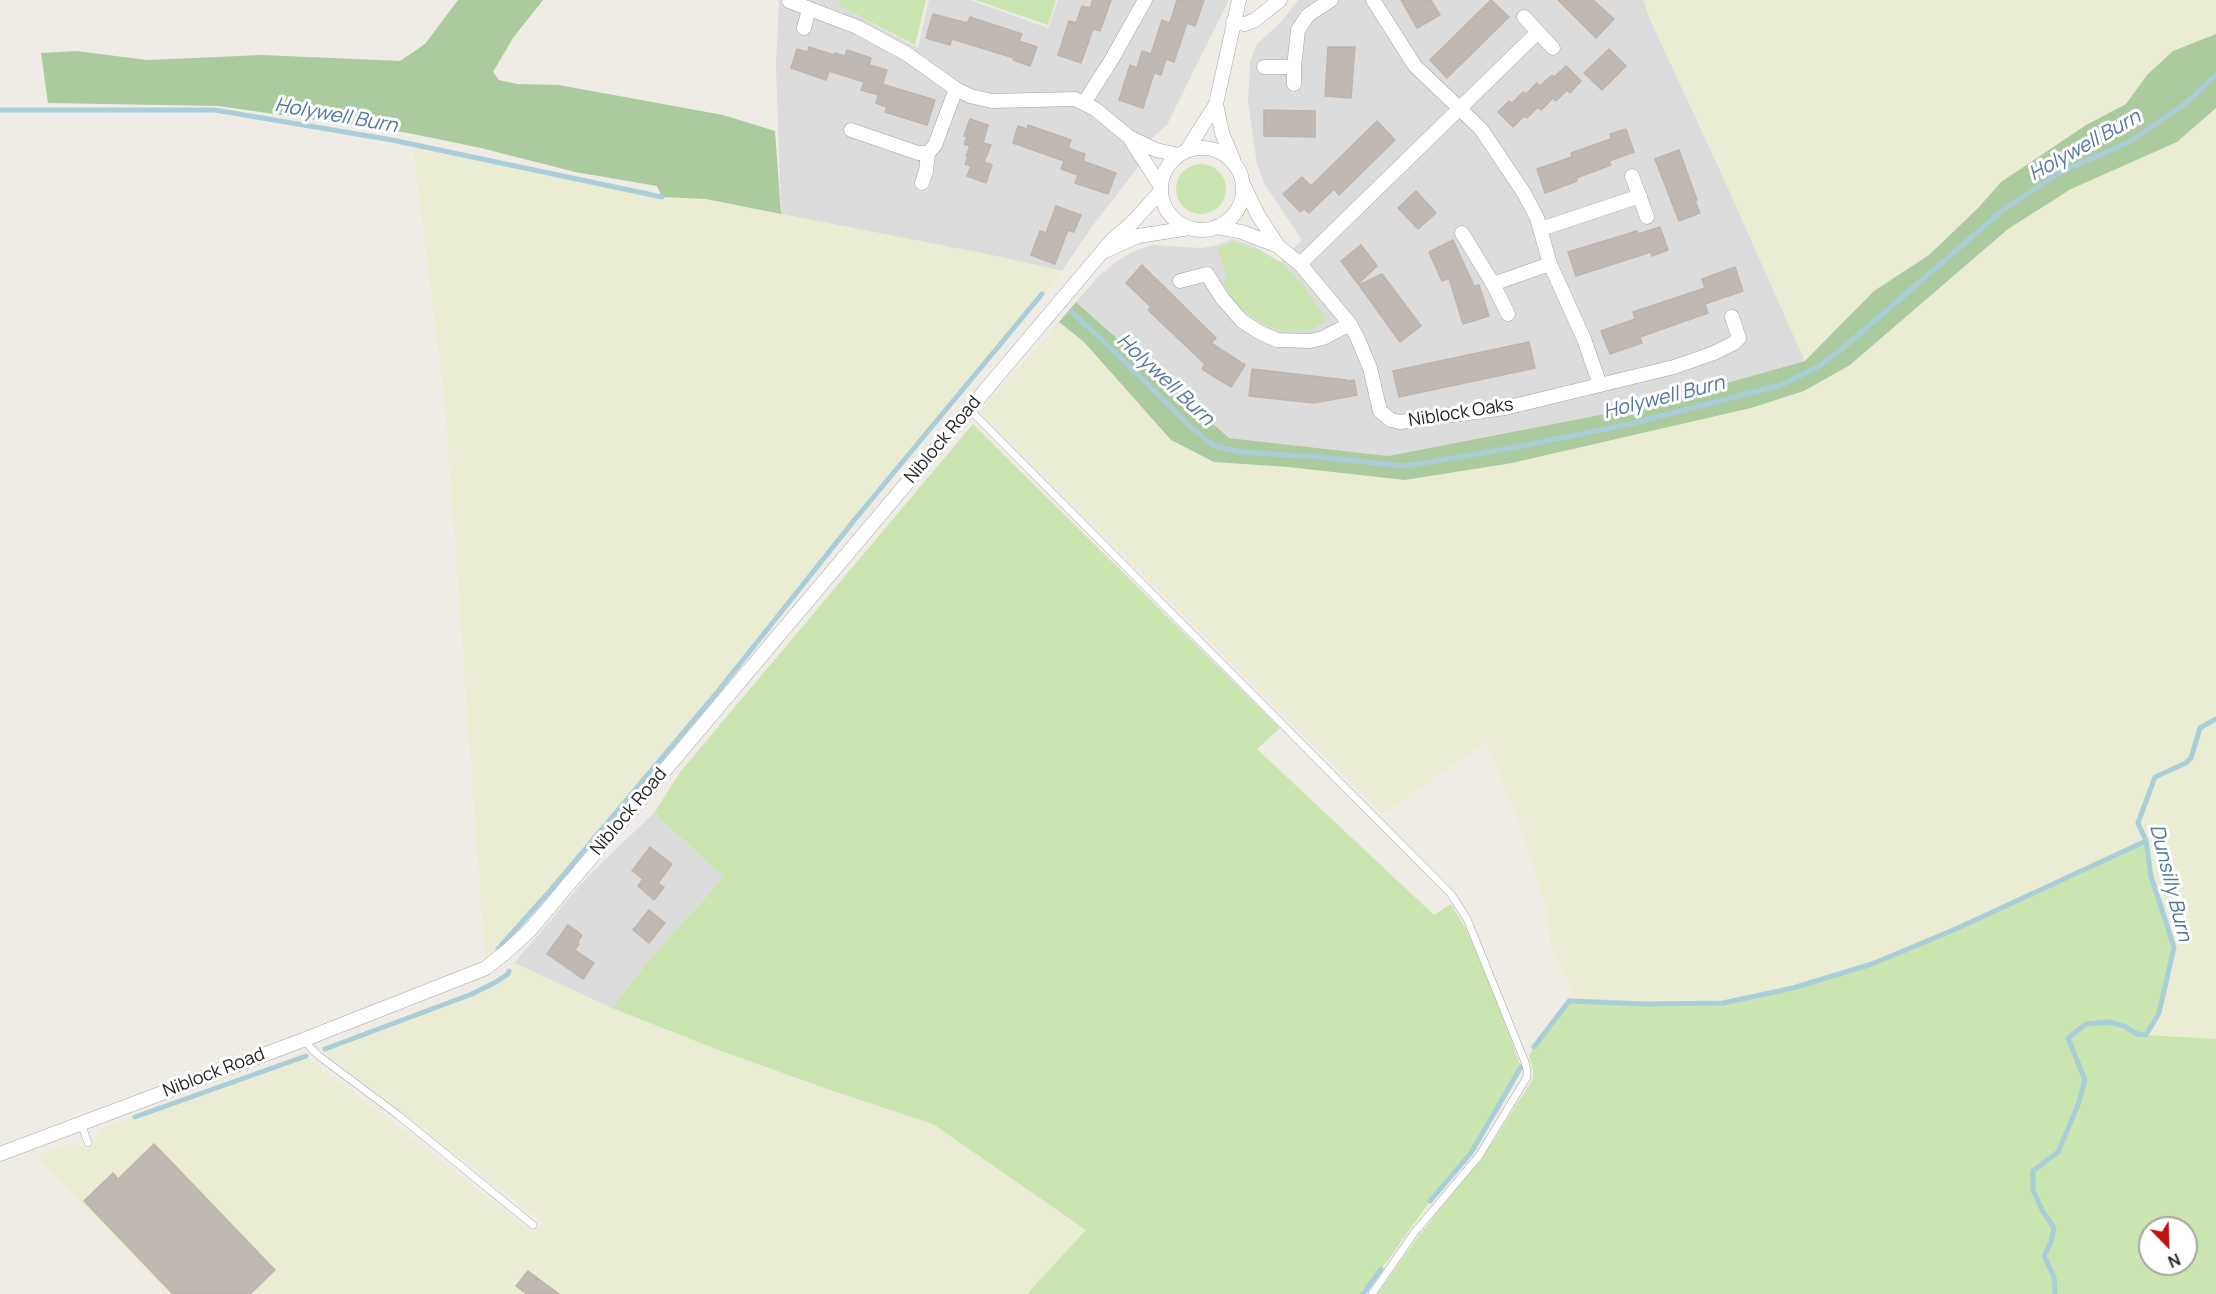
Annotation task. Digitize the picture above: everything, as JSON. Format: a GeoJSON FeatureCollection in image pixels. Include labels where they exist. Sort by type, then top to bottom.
{"type":"FeatureCollection","features":[{"type":"Feature","properties":{"kind":"street"},"geometry":{"type":"LineString","coordinates":[[1084,103],[1145,0]]}},
{"type":"Feature","properties":{"kind":"street"},"geometry":{"type":"LineString","coordinates":[[1216,104],[1183,152],[1165,171],[1161,189],[1163,202],[1169,213],[1178,223],[1190,228],[1204,230],[1216,228],[1228,221],[1237,211],[1242,199],[1244,186],[1241,174],[1221,133],[1216,104],[1239,0]]}},
{"type":"Feature","properties":{"kind":"street"},"geometry":{"type":"LineString","coordinates":[[1233,22],[1245,24],[1255,20],[1280,0]]}},
{"type":"Feature","properties":{"kind":"street"},"geometry":{"type":"LineString","coordinates":[[1294,84],[1298,30],[1308,15],[1331,0]]}},
{"type":"Feature","properties":{"kind":"street"},"geometry":{"type":"LineString","coordinates":[[1373,0],[1415,66],[1481,129],[1524,193],[1541,229],[1550,264],[1584,339],[1600,385]]}},
{"type":"Feature","properties":{"kind":"street"},"geometry":{"type":"LineString","coordinates":[[789,1],[857,27],[907,54],[956,89],[970,96],[992,101],[1066,98],[1084,103],[1129,137],[1156,150],[1183,152],[1200,147],[1225,154],[1234,162]]}},
{"type":"Feature","properties":{"kind":"street"},"geometry":{"type":"LineString","coordinates":[[804,28],[809,9]]}},
{"type":"Feature","properties":{"kind":"street"},"geometry":{"type":"LineString","coordinates":[[1524,16],[1553,48]]}},
{"type":"Feature","properties":{"kind":"street"},"geometry":{"type":"LineString","coordinates":[[1300,264],[1538,32]]}},
{"type":"Feature","properties":{"kind":"street"},"geometry":{"type":"LineString","coordinates":[[1264,67],[1294,67]]}},
{"type":"Feature","properties":{"kind":"street"},"geometry":{"type":"LineString","coordinates":[[922,183],[928,153],[935,145],[956,89]]}},
{"type":"Feature","properties":{"kind":"street"},"geometry":{"type":"LineString","coordinates":[[850,129],[918,153],[928,153]]}},
{"type":"Feature","properties":{"kind":"street"},"geometry":{"type":"LineString","coordinates":[[1129,137],[1161,189]]}},
{"type":"Feature","properties":{"kind":"street"},"geometry":{"type":"LineString","coordinates":[[1632,176],[1647,217]]}},
{"type":"Feature","properties":{"kind":"street","name":"Niblock Oaks"},"geometry":{"type":"LineString","coordinates":[[1244,186],[1258,215],[1278,246],[1300,264],[1350,324],[1367,359],[1380,411],[1391,420],[1400,422],[1505,408],[1674,367],[1728,347],[1739,338],[1732,317]]}},
{"type":"Feature","properties":{"kind":"street","name":"Niblock Road"},"geometry":{"type":"LineString","coordinates":[[0,1154],[303,1040],[486,968],[515,944],[530,930],[1112,240],[1145,211],[1161,189]]}},
{"type":"Feature","properties":{"kind":"street"},"geometry":{"type":"LineString","coordinates":[[1541,229],[1640,196]]}},
{"type":"Feature","properties":{"kind":"street","name":"Niblock Road"},"geometry":{"type":"LineString","coordinates":[[1102,252],[1138,236],[1190,228]]}},
{"type":"Feature","properties":{"kind":"street","name":"Niblock Oaks"},"geometry":{"type":"LineString","coordinates":[[1216,228],[1242,232],[1278,246]]}},
{"type":"Feature","properties":{"kind":"street"},"geometry":{"type":"LineString","coordinates":[[1462,233],[1508,314]]}},
{"type":"Feature","properties":{"kind":"street"},"geometry":{"type":"LineString","coordinates":[[1493,284],[1550,264]]}},
{"type":"Feature","properties":{"kind":"street"},"geometry":{"type":"LineString","coordinates":[[1180,281],[1207,274],[1222,298],[1242,321],[1277,340],[1310,341],[1323,338],[1350,324]]}},
{"type":"Feature","properties":{"kind":"lane"},"geometry":{"type":"LineString","coordinates":[[969,409],[1451,894],[1467,919],[1525,1062],[1527,1077],[1479,1156],[1414,1233],[1372,1294]]}},
{"type":"Feature","properties":{"kind":"lane"},"geometry":{"type":"LineString","coordinates":[[303,1040],[319,1056],[407,1122],[533,1225]]}},
{"type":"Feature","properties":{"kind":"lane"},"geometry":{"type":"LineString","coordinates":[[81,1123],[88,1143]]}},
{"type":"Feature","properties":{"kind":"shaded area"},"geometry":{"type":"Polygon","coordinates":[[[779,0],[839,0],[838,5],[918,48],[929,0],[970,0],[1048,28],[1058,0],[1229,0],[1167,125],[1153,137],[1138,167],[1091,228],[1062,271],[781,214],[776,65],[779,0]]]}},
{"type":"Feature","properties":{"kind":"shaded area"},"geometry":{"type":"Polygon","coordinates":[[[1298,0],[1644,0],[1649,17],[1805,361],[1641,407],[1388,456],[1229,438],[1076,302],[1099,276],[1117,261],[1152,245],[1201,248],[1215,246],[1232,239],[1252,245],[1280,262],[1302,240],[1264,183],[1257,165],[1248,102],[1250,61],[1257,44],[1281,22],[1298,0]]]}},
{"type":"Feature","properties":{"kind":"shaded area"},"geometry":{"type":"Polygon","coordinates":[[[654,813],[724,877],[649,960],[612,1008],[514,963],[589,875],[654,813]]]}},
{"type":"Feature","properties":{"kind":"green space"},"geometry":{"type":"Polygon","coordinates":[[[458,0],[543,0],[513,38],[493,72],[499,80],[517,84],[559,85],[723,115],[775,131],[781,214],[706,199],[662,197],[657,186],[575,172],[481,148],[408,133],[218,106],[48,103],[41,53],[76,51],[147,60],[262,55],[400,61],[425,44],[458,0]]]}},
{"type":"Feature","properties":{"kind":"green space"},"geometry":{"type":"Polygon","coordinates":[[[839,0],[926,0],[915,45],[838,5],[839,0]]]}},
{"type":"Feature","properties":{"kind":"green space"},"geometry":{"type":"Polygon","coordinates":[[[975,0],[1056,0],[1048,25],[975,0]]]}},
{"type":"Feature","properties":{"kind":"green space"},"geometry":{"type":"Polygon","coordinates":[[[1644,0],[2216,0],[2216,34],[2173,51],[2147,75],[2126,104],[2086,125],[2001,182],[1929,255],[1874,291],[1805,361],[1649,17],[1644,0]]]}},
{"type":"Feature","properties":{"kind":"green space"},"geometry":{"type":"Polygon","coordinates":[[[2216,34],[2216,108],[2177,142],[2071,189],[2008,229],[1850,365],[1804,391],[1751,408],[1512,463],[1405,480],[1288,467],[1214,462],[1171,440],[1084,342],[1059,322],[1076,302],[1229,438],[1388,456],[1641,407],[1805,361],[1874,291],[1929,255],[1979,207],[2001,182],[2086,125],[2126,104],[2147,75],[2173,51],[2216,34]]]}},
{"type":"Feature","properties":{"kind":"green space"},"geometry":{"type":"Polygon","coordinates":[[[2216,108],[2216,1039],[2146,1035],[2159,1013],[2174,947],[2151,876],[2146,841],[1996,912],[1853,972],[1734,1003],[1621,1005],[1577,1001],[1550,946],[1549,918],[1523,832],[1487,742],[1382,814],[980,412],[1059,322],[1084,342],[1171,440],[1214,462],[1288,467],[1512,463],[1751,408],[1804,391],[1850,365],[2008,229],[2071,189],[2177,142],[2216,108]]]}},
{"type":"Feature","properties":{"kind":"green space"},"geometry":{"type":"Polygon","coordinates":[[[413,147],[662,197],[706,199],[1062,271],[701,712],[509,940],[485,958],[445,405],[413,147]]]}},
{"type":"Feature","properties":{"kind":"green space"},"geometry":{"type":"Polygon","coordinates":[[[1196,164],[1206,164],[1219,171],[1226,184],[1226,194],[1219,207],[1206,214],[1196,214],[1187,210],[1180,203],[1176,194],[1176,184],[1180,175],[1187,168],[1196,164]]]}},
{"type":"Feature","properties":{"kind":"green space"},"geometry":{"type":"Polygon","coordinates":[[[1233,242],[1259,250],[1281,263],[1303,286],[1325,317],[1325,322],[1309,330],[1292,332],[1264,324],[1249,315],[1237,304],[1223,285],[1226,275],[1217,248],[1233,242]]]}},
{"type":"Feature","properties":{"kind":"green space"},"geometry":{"type":"Polygon","coordinates":[[[973,424],[1280,728],[1257,749],[1434,915],[1451,904],[1466,929],[1491,985],[1521,1067],[1471,1153],[1430,1201],[1364,1294],[1027,1294],[1086,1230],[933,1124],[716,1049],[612,1008],[649,960],[724,877],[654,813],[681,771],[973,424]]]}},
{"type":"Feature","properties":{"kind":"green space"},"geometry":{"type":"Polygon","coordinates":[[[2146,841],[2151,876],[2174,947],[2159,1013],[2146,1035],[2216,1039],[2216,1294],[1377,1294],[1417,1238],[1488,1149],[1533,1079],[1529,1056],[1569,1001],[1621,1005],[1732,1003],[1853,972],[1996,912],[2146,841]]]}},
{"type":"Feature","properties":{"kind":"green space"},"geometry":{"type":"Polygon","coordinates":[[[514,963],[612,1008],[716,1049],[830,1091],[933,1124],[1087,1230],[1027,1294],[169,1294],[37,1156],[71,1143],[80,1147],[96,1140],[99,1130],[306,1056],[529,1230],[531,1234],[544,1223],[328,1055],[325,1049],[472,994],[508,974],[514,963]]]}},
{"type":"Feature","properties":{"kind":"building"},"geometry":{"type":"Polygon","coordinates":[[[1093,0],[1111,0],[1100,31],[1093,29],[1081,63],[1058,55],[1069,21],[1076,23],[1082,6],[1090,8],[1093,0]]]}},
{"type":"Feature","properties":{"kind":"building"},"geometry":{"type":"Polygon","coordinates":[[[1177,0],[1204,0],[1195,26],[1187,23],[1174,62],[1166,59],[1161,75],[1154,73],[1143,108],[1119,100],[1130,65],[1137,68],[1142,51],[1151,54],[1162,20],[1170,23],[1177,0]]]}},
{"type":"Feature","properties":{"kind":"building"},"geometry":{"type":"Polygon","coordinates":[[[1401,0],[1431,0],[1440,15],[1417,28],[1401,0]]]}},
{"type":"Feature","properties":{"kind":"building"},"geometry":{"type":"Polygon","coordinates":[[[1491,0],[1509,17],[1447,78],[1430,60],[1491,0]]]}},
{"type":"Feature","properties":{"kind":"building"},"geometry":{"type":"Polygon","coordinates":[[[1558,0],[1593,0],[1614,19],[1596,38],[1558,0]]]}},
{"type":"Feature","properties":{"kind":"building"},"geometry":{"type":"Polygon","coordinates":[[[933,14],[967,23],[970,17],[1022,34],[1019,41],[1037,47],[1030,66],[1013,60],[1014,58],[952,39],[950,45],[926,38],[933,14]]]}},
{"type":"Feature","properties":{"kind":"building"},"geometry":{"type":"Polygon","coordinates":[[[809,47],[845,56],[847,50],[871,58],[869,65],[887,70],[879,95],[861,90],[864,82],[829,71],[826,80],[791,68],[797,49],[808,52],[809,47]]]}},
{"type":"Feature","properties":{"kind":"building"},"geometry":{"type":"Polygon","coordinates":[[[1328,47],[1355,47],[1351,98],[1325,96],[1328,47]]]}},
{"type":"Feature","properties":{"kind":"building"},"geometry":{"type":"Polygon","coordinates":[[[1609,49],[1626,66],[1602,90],[1584,73],[1609,49]]]}},
{"type":"Feature","properties":{"kind":"building"},"geometry":{"type":"Polygon","coordinates":[[[1566,66],[1581,81],[1570,93],[1567,90],[1556,101],[1553,98],[1541,110],[1538,107],[1513,127],[1498,112],[1509,101],[1512,103],[1523,92],[1526,94],[1537,83],[1540,86],[1566,66]]]}},
{"type":"Feature","properties":{"kind":"building"},"geometry":{"type":"Polygon","coordinates":[[[882,84],[935,100],[927,125],[885,112],[887,107],[876,103],[882,84]]]}},
{"type":"Feature","properties":{"kind":"building"},"geometry":{"type":"Polygon","coordinates":[[[1264,110],[1315,111],[1315,137],[1264,136],[1264,110]]]}},
{"type":"Feature","properties":{"kind":"building"},"geometry":{"type":"Polygon","coordinates":[[[970,119],[988,125],[983,143],[991,145],[984,162],[992,165],[986,183],[967,176],[971,166],[965,164],[970,146],[964,144],[967,137],[964,136],[970,119]]]}},
{"type":"Feature","properties":{"kind":"building"},"geometry":{"type":"Polygon","coordinates":[[[1377,121],[1395,140],[1339,195],[1334,189],[1309,213],[1304,209],[1300,212],[1283,194],[1302,177],[1311,186],[1377,121]]]}},
{"type":"Feature","properties":{"kind":"building"},"geometry":{"type":"Polygon","coordinates":[[[1028,125],[1071,140],[1068,148],[1085,154],[1083,161],[1116,173],[1108,194],[1075,183],[1078,175],[1061,169],[1064,161],[1013,143],[1018,126],[1027,129],[1028,125]]]}},
{"type":"Feature","properties":{"kind":"building"},"geometry":{"type":"Polygon","coordinates":[[[1626,129],[1634,152],[1609,161],[1611,165],[1576,178],[1577,181],[1545,193],[1537,169],[1572,157],[1571,153],[1611,139],[1610,134],[1626,129]]]}},
{"type":"Feature","properties":{"kind":"building"},"geometry":{"type":"Polygon","coordinates":[[[1679,150],[1700,213],[1679,221],[1655,159],[1679,150]]]}},
{"type":"Feature","properties":{"kind":"building"},"geometry":{"type":"Polygon","coordinates":[[[1416,191],[1436,213],[1418,229],[1398,208],[1416,191]]]}},
{"type":"Feature","properties":{"kind":"building"},"geometry":{"type":"Polygon","coordinates":[[[1056,206],[1081,215],[1074,232],[1068,230],[1055,264],[1031,255],[1040,231],[1046,233],[1056,206]]]}},
{"type":"Feature","properties":{"kind":"building"},"geometry":{"type":"Polygon","coordinates":[[[1660,227],[1668,250],[1652,256],[1651,252],[1576,276],[1568,252],[1637,231],[1638,234],[1660,227]]]}},
{"type":"Feature","properties":{"kind":"building"},"geometry":{"type":"Polygon","coordinates":[[[1453,240],[1474,286],[1479,285],[1489,316],[1463,324],[1449,278],[1442,281],[1429,252],[1453,240]]]}},
{"type":"Feature","properties":{"kind":"building"},"geometry":{"type":"Polygon","coordinates":[[[1361,245],[1377,266],[1358,284],[1341,261],[1361,245]]]}},
{"type":"Feature","properties":{"kind":"building"},"geometry":{"type":"Polygon","coordinates":[[[1142,265],[1216,338],[1211,343],[1245,365],[1231,387],[1202,369],[1205,364],[1148,310],[1151,307],[1126,283],[1142,265]]]}},
{"type":"Feature","properties":{"kind":"building"},"geometry":{"type":"Polygon","coordinates":[[[1735,267],[1743,291],[1705,304],[1708,313],[1640,337],[1642,343],[1610,354],[1601,331],[1635,319],[1633,312],[1705,288],[1702,279],[1735,267]]]}},
{"type":"Feature","properties":{"kind":"building"},"geometry":{"type":"Polygon","coordinates":[[[1382,274],[1421,326],[1400,342],[1359,285],[1382,274]]]}},
{"type":"Feature","properties":{"kind":"building"},"geometry":{"type":"Polygon","coordinates":[[[1529,342],[1535,368],[1399,397],[1393,371],[1529,342]]]}},
{"type":"Feature","properties":{"kind":"building"},"geometry":{"type":"Polygon","coordinates":[[[1252,369],[1347,380],[1345,382],[1354,380],[1357,395],[1314,403],[1249,396],[1252,369]]]}},
{"type":"Feature","properties":{"kind":"building"},"geometry":{"type":"Polygon","coordinates":[[[650,847],[672,864],[658,883],[664,887],[654,900],[638,886],[643,879],[632,871],[650,847]]]}},
{"type":"Feature","properties":{"kind":"building"},"geometry":{"type":"Polygon","coordinates":[[[649,910],[665,923],[649,943],[633,930],[649,910]]]}},
{"type":"Feature","properties":{"kind":"building"},"geometry":{"type":"Polygon","coordinates":[[[568,925],[582,935],[575,950],[594,963],[583,979],[547,954],[568,925]]]}},
{"type":"Feature","properties":{"kind":"building"},"geometry":{"type":"Polygon","coordinates":[[[154,1144],[275,1270],[250,1294],[173,1294],[84,1201],[113,1173],[118,1179],[154,1144]]]}},
{"type":"Feature","properties":{"kind":"building"},"geometry":{"type":"Polygon","coordinates":[[[528,1271],[559,1294],[527,1294],[516,1286],[528,1271]]]}},
{"type":"Feature","properties":{"kind":"waterway","name":"Holywell Burn"},"geometry":{"type":"LineString","coordinates":[[1072,312],[1193,429],[1214,446],[1241,452],[1405,466],[1512,448],[1630,424],[1781,385],[1818,367],[2003,210],[2061,172],[2131,141],[2186,103],[2216,75]]}},
{"type":"Feature","properties":{"kind":"waterway","name":"Holywell Burn"},"geometry":{"type":"LineString","coordinates":[[0,110],[215,110],[392,140],[662,197]]}},
{"type":"Feature","properties":{"kind":"waterway"},"geometry":{"type":"LineString","coordinates":[[498,949],[719,690],[856,518],[1042,294]]}},
{"type":"Feature","properties":{"kind":"waterway","name":"Dunsilly Burn"},"geometry":{"type":"LineString","coordinates":[[2055,1294],[2054,1277],[2044,1256],[2051,1242],[2054,1228],[2033,1190],[2033,1171],[2058,1152],[2078,1105],[2085,1080],[2068,1038],[2086,1024],[2109,1022],[2124,1026],[2137,1034],[2146,1035],[2159,1013],[2174,947],[2151,876],[2146,841],[2138,823],[2155,777],[2186,763],[2191,758],[2200,728],[2216,719]]}},
{"type":"Feature","properties":{"kind":"waterway"},"geometry":{"type":"LineString","coordinates":[[1534,1047],[1569,1001],[1646,1004],[1723,1003],[1793,988],[1872,964],[1958,928],[2146,841]]}},
{"type":"Feature","properties":{"kind":"waterway"},"geometry":{"type":"LineString","coordinates":[[325,1049],[472,994],[496,982],[509,971]]}},
{"type":"Feature","properties":{"kind":"waterway"},"geometry":{"type":"LineString","coordinates":[[135,1117],[306,1056]]}},
{"type":"Feature","properties":{"kind":"waterway"},"geometry":{"type":"LineString","coordinates":[[1430,1201],[1471,1153],[1521,1067]]}},
{"type":"Feature","properties":{"kind":"waterway"},"geometry":{"type":"LineString","coordinates":[[1363,1294],[1381,1269]]}}]}
